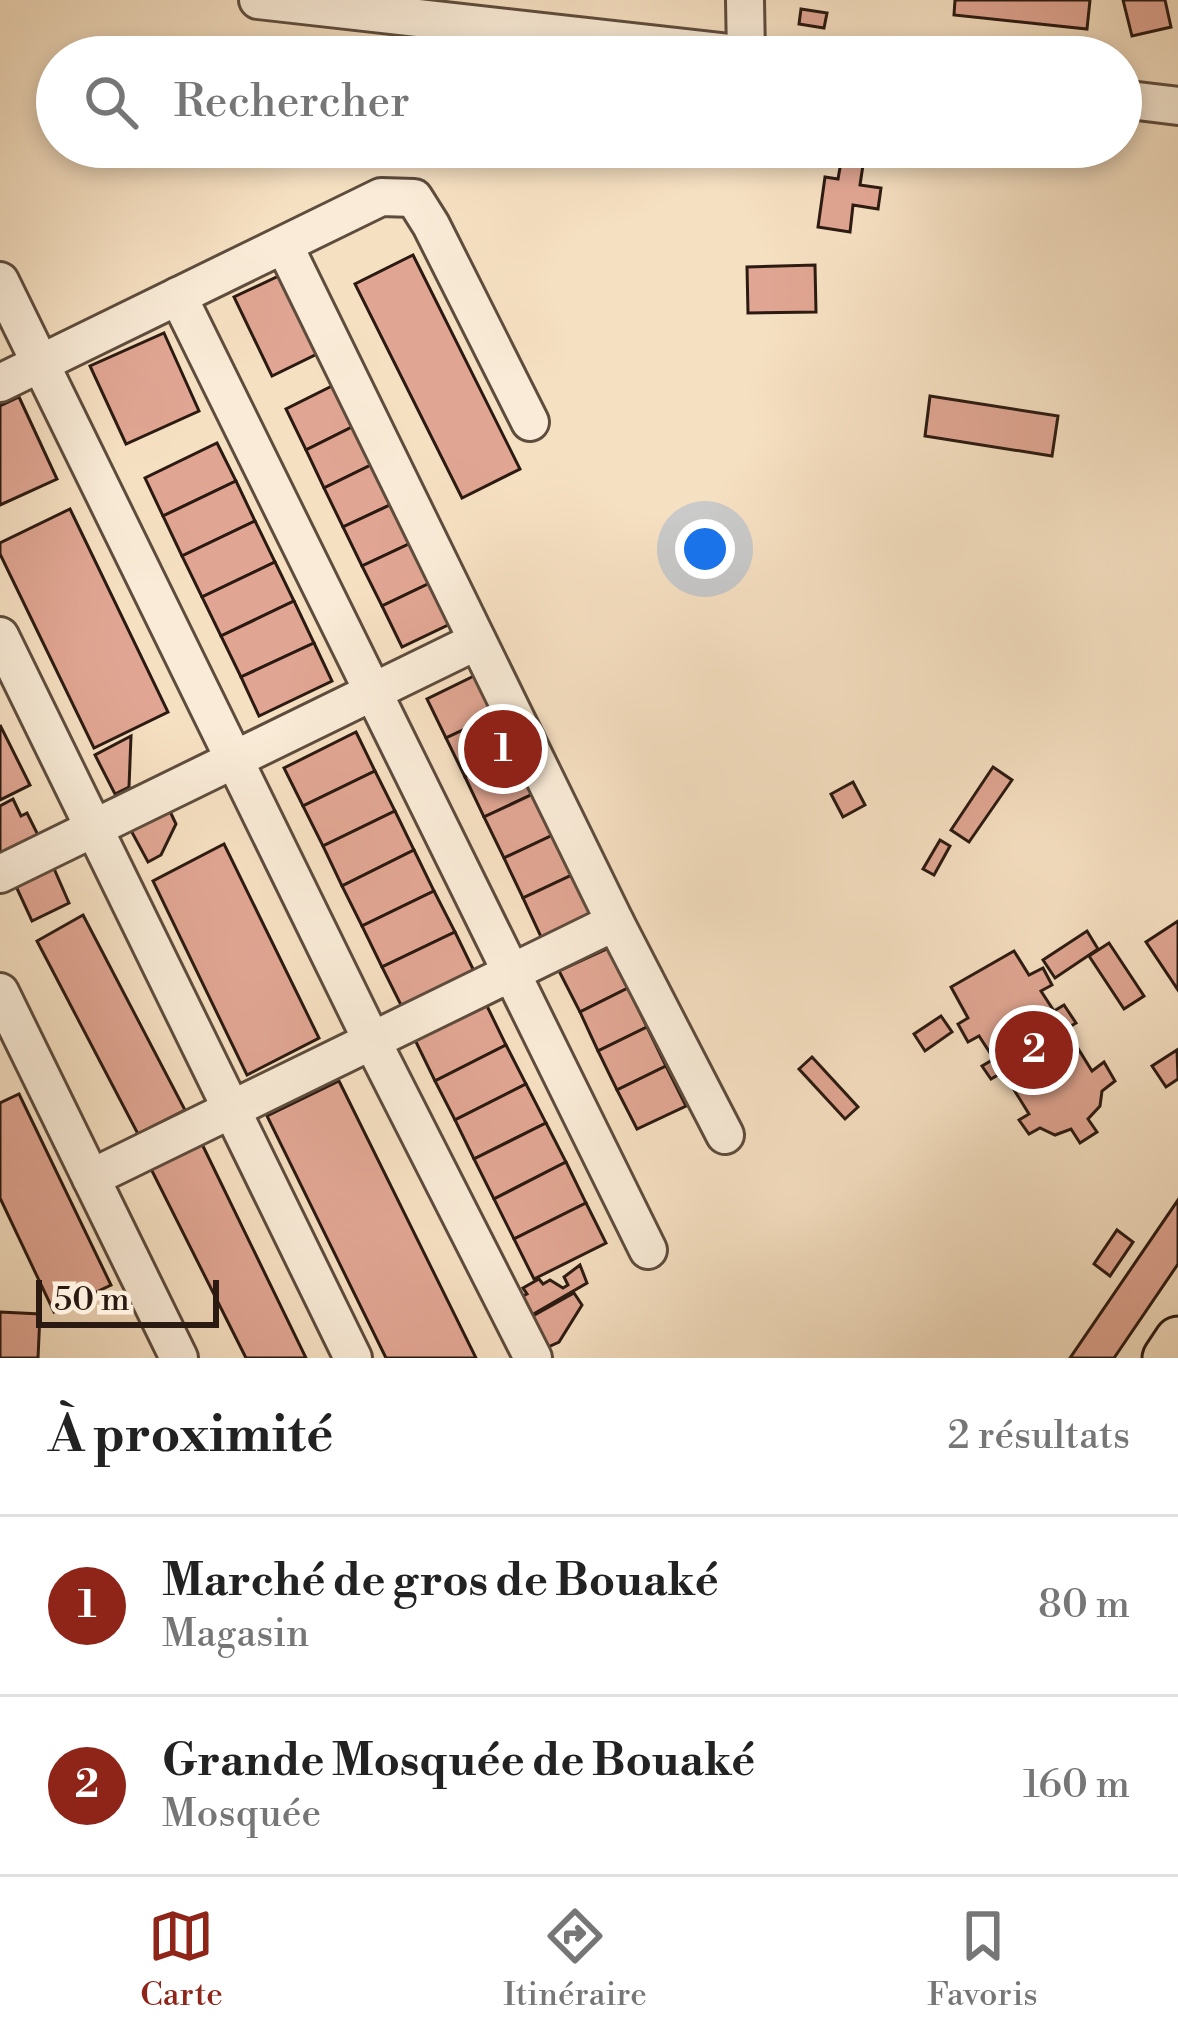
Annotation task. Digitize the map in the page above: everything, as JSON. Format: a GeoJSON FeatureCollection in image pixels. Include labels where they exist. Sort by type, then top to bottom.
{"type":"FeatureCollection","features":[{"type":"Feature","properties":{"kind":"main road"},"geometry":{"type":"LineString","coordinates":[[1166,1358],[1178,1340]]}},
{"type":"Feature","properties":{"kind":"street"},"geometry":{"type":"LineString","coordinates":[[258,0],[458,12],[620,36]]}},
{"type":"Feature","properties":{"kind":"street"},"geometry":{"type":"LineString","coordinates":[[745,0],[751,36]]}},
{"type":"Feature","properties":{"kind":"street"},"geometry":{"type":"LineString","coordinates":[[1142,102],[1178,106]]}},
{"type":"Feature","properties":{"kind":"street"},"geometry":{"type":"LineString","coordinates":[[0,383],[381,197],[413,198],[530,422]]}},
{"type":"Feature","properties":{"kind":"street"},"geometry":{"type":"LineString","coordinates":[[284,245],[724,1135]]}},
{"type":"Feature","properties":{"kind":"street"},"geometry":{"type":"LineString","coordinates":[[0,281],[533,1358]]}},
{"type":"Feature","properties":{"kind":"street"},"geometry":{"type":"LineString","coordinates":[[178,296],[648,1250]]}},
{"type":"Feature","properties":{"kind":"street"},"geometry":{"type":"LineString","coordinates":[[0,636],[353,1358]]}},
{"type":"Feature","properties":{"kind":"street"},"geometry":{"type":"LineString","coordinates":[[0,874],[477,641]]}},
{"type":"Feature","properties":{"kind":"street"},"geometry":{"type":"LineString","coordinates":[[91,1178],[615,922]]}},
{"type":"Feature","properties":{"kind":"street"},"geometry":{"type":"LineString","coordinates":[[0,992],[179,1358]]}},
{"type":"Feature","properties":{"kind":"building"},"geometry":{"type":"Polygon","coordinates":[[[955,0],[1090,0],[1087,29],[954,15],[955,0]]]}},
{"type":"Feature","properties":{"kind":"building"},"geometry":{"type":"Polygon","coordinates":[[[1123,0],[1165,0],[1171,27],[1132,36],[1123,0]]]}},
{"type":"Feature","properties":{"kind":"building"},"geometry":{"type":"Polygon","coordinates":[[[801,9],[827,13],[824,28],[799,24],[801,9]]]}},
{"type":"Feature","properties":{"kind":"building"},"geometry":{"type":"Polygon","coordinates":[[[840,168],[863,168],[860,185],[881,188],[878,209],[853,205],[850,232],[818,227],[825,177],[838,179],[840,168]]]}},
{"type":"Feature","properties":{"kind":"building"},"geometry":{"type":"Polygon","coordinates":[[[413,255],[520,469],[462,498],[355,284],[413,255]]]}},
{"type":"Feature","properties":{"kind":"building"},"geometry":{"type":"Polygon","coordinates":[[[815,265],[816,312],[748,313],[747,267],[815,265]]]}},
{"type":"Feature","properties":{"kind":"building"},"geometry":{"type":"Polygon","coordinates":[[[283,274],[321,352],[272,376],[234,297],[283,274]]]}},
{"type":"Feature","properties":{"kind":"building"},"geometry":{"type":"Polygon","coordinates":[[[164,333],[199,411],[126,444],[90,366],[164,333]]]}},
{"type":"Feature","properties":{"kind":"building"},"geometry":{"type":"Polygon","coordinates":[[[334,385],[354,426],[306,450],[286,409],[334,385]]]}},
{"type":"Feature","properties":{"kind":"building"},"geometry":{"type":"Polygon","coordinates":[[[930,396],[1058,416],[1052,456],[925,436],[930,396]]]}},
{"type":"Feature","properties":{"kind":"building"},"geometry":{"type":"Polygon","coordinates":[[[19,397],[57,479],[0,505],[0,406],[19,397]]]}},
{"type":"Feature","properties":{"kind":"building"},"geometry":{"type":"Polygon","coordinates":[[[354,426],[373,464],[324,488],[306,450],[354,426]]]}},
{"type":"Feature","properties":{"kind":"building"},"geometry":{"type":"Polygon","coordinates":[[[217,443],[236,481],[163,516],[145,478],[217,443]]]}},
{"type":"Feature","properties":{"kind":"building"},"geometry":{"type":"Polygon","coordinates":[[[373,464],[392,504],[343,527],[324,488],[373,464]]]}},
{"type":"Feature","properties":{"kind":"building"},"geometry":{"type":"Polygon","coordinates":[[[236,481],[255,521],[182,556],[163,516],[236,481]]]}},
{"type":"Feature","properties":{"kind":"building"},"geometry":{"type":"Polygon","coordinates":[[[392,504],[411,543],[362,566],[343,527],[392,504]]]}},
{"type":"Feature","properties":{"kind":"building"},"geometry":{"type":"Polygon","coordinates":[[[70,509],[168,712],[94,748],[0,554],[0,543],[70,509]]]}},
{"type":"Feature","properties":{"kind":"building"},"geometry":{"type":"Polygon","coordinates":[[[255,521],[275,562],[202,597],[182,556],[255,521]]]}},
{"type":"Feature","properties":{"kind":"building"},"geometry":{"type":"Polygon","coordinates":[[[411,543],[430,583],[382,606],[362,566],[411,543]]]}},
{"type":"Feature","properties":{"kind":"building"},"geometry":{"type":"Polygon","coordinates":[[[275,562],[294,601],[221,636],[202,597],[275,562]]]}},
{"type":"Feature","properties":{"kind":"building"},"geometry":{"type":"Polygon","coordinates":[[[430,583],[450,624],[402,647],[382,606],[430,583]]]}},
{"type":"Feature","properties":{"kind":"building"},"geometry":{"type":"Polygon","coordinates":[[[294,601],[314,643],[241,677],[221,636],[294,601]]]}},
{"type":"Feature","properties":{"kind":"building"},"geometry":{"type":"Polygon","coordinates":[[[314,643],[332,681],[259,716],[241,677],[314,643]]]}},
{"type":"Feature","properties":{"kind":"building"},"geometry":{"type":"Polygon","coordinates":[[[476,675],[495,715],[446,738],[427,699],[476,675]]]}},
{"type":"Feature","properties":{"kind":"building"},"geometry":{"type":"Polygon","coordinates":[[[495,715],[514,754],[465,777],[446,738],[495,715]]]}},
{"type":"Feature","properties":{"kind":"building"},"geometry":{"type":"Polygon","coordinates":[[[0,725],[30,785],[0,800],[0,725]]]}},
{"type":"Feature","properties":{"kind":"building"},"geometry":{"type":"Polygon","coordinates":[[[356,732],[375,771],[303,806],[284,768],[356,732]]]}},
{"type":"Feature","properties":{"kind":"building"},"geometry":{"type":"Polygon","coordinates":[[[131,736],[129,787],[115,794],[95,755],[131,736]]]}},
{"type":"Feature","properties":{"kind":"building"},"geometry":{"type":"Polygon","coordinates":[[[514,754],[533,794],[484,817],[465,777],[514,754]]]}},
{"type":"Feature","properties":{"kind":"building"},"geometry":{"type":"Polygon","coordinates":[[[993,767],[1012,780],[969,842],[951,830],[993,767]]]}},
{"type":"Feature","properties":{"kind":"building"},"geometry":{"type":"Polygon","coordinates":[[[375,771],[395,811],[323,846],[303,806],[375,771]]]}},
{"type":"Feature","properties":{"kind":"building"},"geometry":{"type":"Polygon","coordinates":[[[853,782],[865,805],[843,817],[831,794],[853,782]]]}},
{"type":"Feature","properties":{"kind":"building"},"geometry":{"type":"Polygon","coordinates":[[[533,794],[553,835],[504,858],[484,817],[533,794]]]}},
{"type":"Feature","properties":{"kind":"building"},"geometry":{"type":"Polygon","coordinates":[[[13,799],[38,835],[0,854],[0,806],[13,799]]]}},
{"type":"Feature","properties":{"kind":"building"},"geometry":{"type":"Polygon","coordinates":[[[167,805],[176,824],[161,855],[148,862],[128,825],[167,805]]]}},
{"type":"Feature","properties":{"kind":"building"},"geometry":{"type":"Polygon","coordinates":[[[395,811],[414,850],[342,886],[323,846],[395,811]]]}},
{"type":"Feature","properties":{"kind":"building"},"geometry":{"type":"Polygon","coordinates":[[[553,835],[572,875],[523,898],[504,858],[553,835]]]}},
{"type":"Feature","properties":{"kind":"building"},"geometry":{"type":"Polygon","coordinates":[[[940,840],[950,846],[934,875],[923,869],[940,840]]]}},
{"type":"Feature","properties":{"kind":"building"},"geometry":{"type":"Polygon","coordinates":[[[224,844],[319,1038],[247,1075],[153,881],[224,844]]]}},
{"type":"Feature","properties":{"kind":"building"},"geometry":{"type":"Polygon","coordinates":[[[414,850],[434,891],[362,926],[342,886],[414,850]]]}},
{"type":"Feature","properties":{"kind":"building"},"geometry":{"type":"Polygon","coordinates":[[[52,864],[69,903],[32,921],[14,882],[52,864]]]}},
{"type":"Feature","properties":{"kind":"building"},"geometry":{"type":"Polygon","coordinates":[[[572,875],[590,913],[542,939],[523,898],[572,875]]]}},
{"type":"Feature","properties":{"kind":"building"},"geometry":{"type":"Polygon","coordinates":[[[434,891],[455,932],[382,967],[362,926],[434,891]]]}},
{"type":"Feature","properties":{"kind":"building"},"geometry":{"type":"Polygon","coordinates":[[[83,915],[185,1110],[138,1134],[37,941],[83,915]]]}},
{"type":"Feature","properties":{"kind":"building"},"geometry":{"type":"Polygon","coordinates":[[[1178,921],[1178,990],[1146,942],[1178,921]]]}},
{"type":"Feature","properties":{"kind":"building"},"geometry":{"type":"Polygon","coordinates":[[[1087,931],[1098,949],[1055,978],[1043,960],[1087,931]]]}},
{"type":"Feature","properties":{"kind":"building"},"geometry":{"type":"Polygon","coordinates":[[[455,932],[474,971],[402,1007],[382,967],[455,932]]]}},
{"type":"Feature","properties":{"kind":"building"},"geometry":{"type":"Polygon","coordinates":[[[1109,943],[1144,996],[1124,1009],[1089,956],[1109,943]]]}},
{"type":"Feature","properties":{"kind":"building"},"geometry":{"type":"Polygon","coordinates":[[[609,948],[628,988],[580,1012],[559,971],[609,948]]]}},
{"type":"Feature","properties":{"kind":"building"},"geometry":{"type":"Polygon","coordinates":[[[1014,951],[1029,975],[1043,968],[1052,985],[1041,991],[1054,1011],[1064,1005],[1076,1023],[1066,1029],[1092,1071],[1104,1062],[1115,1081],[1102,1091],[1100,1106],[1088,1119],[1097,1132],[1080,1143],[1071,1129],[1055,1135],[1040,1128],[1029,1134],[1019,1120],[1029,1114],[1003,1072],[991,1079],[982,1066],[994,1059],[979,1036],[968,1042],[958,1024],[968,1018],[951,987],[1014,951]]]}},
{"type":"Feature","properties":{"kind":"building"},"geometry":{"type":"Polygon","coordinates":[[[628,988],[647,1027],[598,1051],[580,1012],[628,988]]]}},
{"type":"Feature","properties":{"kind":"building"},"geometry":{"type":"Polygon","coordinates":[[[486,1004],[506,1045],[435,1081],[415,1040],[486,1004]]]}},
{"type":"Feature","properties":{"kind":"building"},"geometry":{"type":"Polygon","coordinates":[[[941,1016],[952,1032],[925,1051],[914,1034],[941,1016]]]}},
{"type":"Feature","properties":{"kind":"building"},"geometry":{"type":"Polygon","coordinates":[[[647,1027],[666,1066],[617,1090],[598,1051],[647,1027]]]}},
{"type":"Feature","properties":{"kind":"building"},"geometry":{"type":"Polygon","coordinates":[[[506,1045],[526,1084],[455,1120],[435,1081],[506,1045]]]}},
{"type":"Feature","properties":{"kind":"building"},"geometry":{"type":"Polygon","coordinates":[[[1177,1050],[1178,1079],[1166,1087],[1152,1066],[1177,1050]]]}},
{"type":"Feature","properties":{"kind":"building"},"geometry":{"type":"Polygon","coordinates":[[[812,1057],[858,1107],[845,1119],[799,1069],[812,1057]]]}},
{"type":"Feature","properties":{"kind":"building"},"geometry":{"type":"Polygon","coordinates":[[[666,1066],[686,1106],[637,1129],[617,1090],[666,1066]]]}},
{"type":"Feature","properties":{"kind":"building"},"geometry":{"type":"Polygon","coordinates":[[[339,1081],[476,1358],[386,1358],[267,1116],[339,1081]]]}},
{"type":"Feature","properties":{"kind":"building"},"geometry":{"type":"Polygon","coordinates":[[[526,1084],[546,1123],[474,1159],[455,1120],[526,1084]]]}},
{"type":"Feature","properties":{"kind":"building"},"geometry":{"type":"Polygon","coordinates":[[[19,1094],[111,1285],[54,1312],[0,1198],[0,1103],[19,1094]]]}},
{"type":"Feature","properties":{"kind":"building"},"geometry":{"type":"Polygon","coordinates":[[[546,1123],[566,1162],[494,1199],[474,1159],[546,1123]]]}},
{"type":"Feature","properties":{"kind":"building"},"geometry":{"type":"Polygon","coordinates":[[[201,1142],[306,1358],[246,1358],[150,1167],[201,1142]]]}},
{"type":"Feature","properties":{"kind":"building"},"geometry":{"type":"Polygon","coordinates":[[[566,1162],[586,1203],[514,1239],[494,1199],[566,1162]]]}},
{"type":"Feature","properties":{"kind":"building"},"geometry":{"type":"Polygon","coordinates":[[[1178,1200],[1178,1264],[1114,1358],[1070,1358],[1178,1200]]]}},
{"type":"Feature","properties":{"kind":"building"},"geometry":{"type":"Polygon","coordinates":[[[586,1203],[606,1243],[534,1279],[514,1239],[586,1203]]]}},
{"type":"Feature","properties":{"kind":"building"},"geometry":{"type":"Polygon","coordinates":[[[1117,1230],[1133,1242],[1110,1276],[1094,1264],[1117,1230]]]}},
{"type":"Feature","properties":{"kind":"building"},"geometry":{"type":"Polygon","coordinates":[[[580,1265],[587,1283],[530,1316],[519,1298],[527,1294],[523,1288],[539,1279],[563,1288],[568,1285],[564,1277],[580,1265]]]}},
{"type":"Feature","properties":{"kind":"building"},"geometry":{"type":"Polygon","coordinates":[[[574,1293],[582,1305],[559,1342],[548,1347],[531,1317],[574,1293]]]}},
{"type":"Feature","properties":{"kind":"building"},"geometry":{"type":"Polygon","coordinates":[[[0,1312],[40,1314],[38,1358],[0,1358],[0,1312]]]}},
{"type":"Feature","properties":{"kind":"place","name":"Marché de gros de Bouaké"},"geometry":{"type":"Point","coordinates":[503,749]}},
{"type":"Feature","properties":{"kind":"place","name":"Grande Mosquée de Bouaké"},"geometry":{"type":"Point","coordinates":[1034,1050]}}]}
